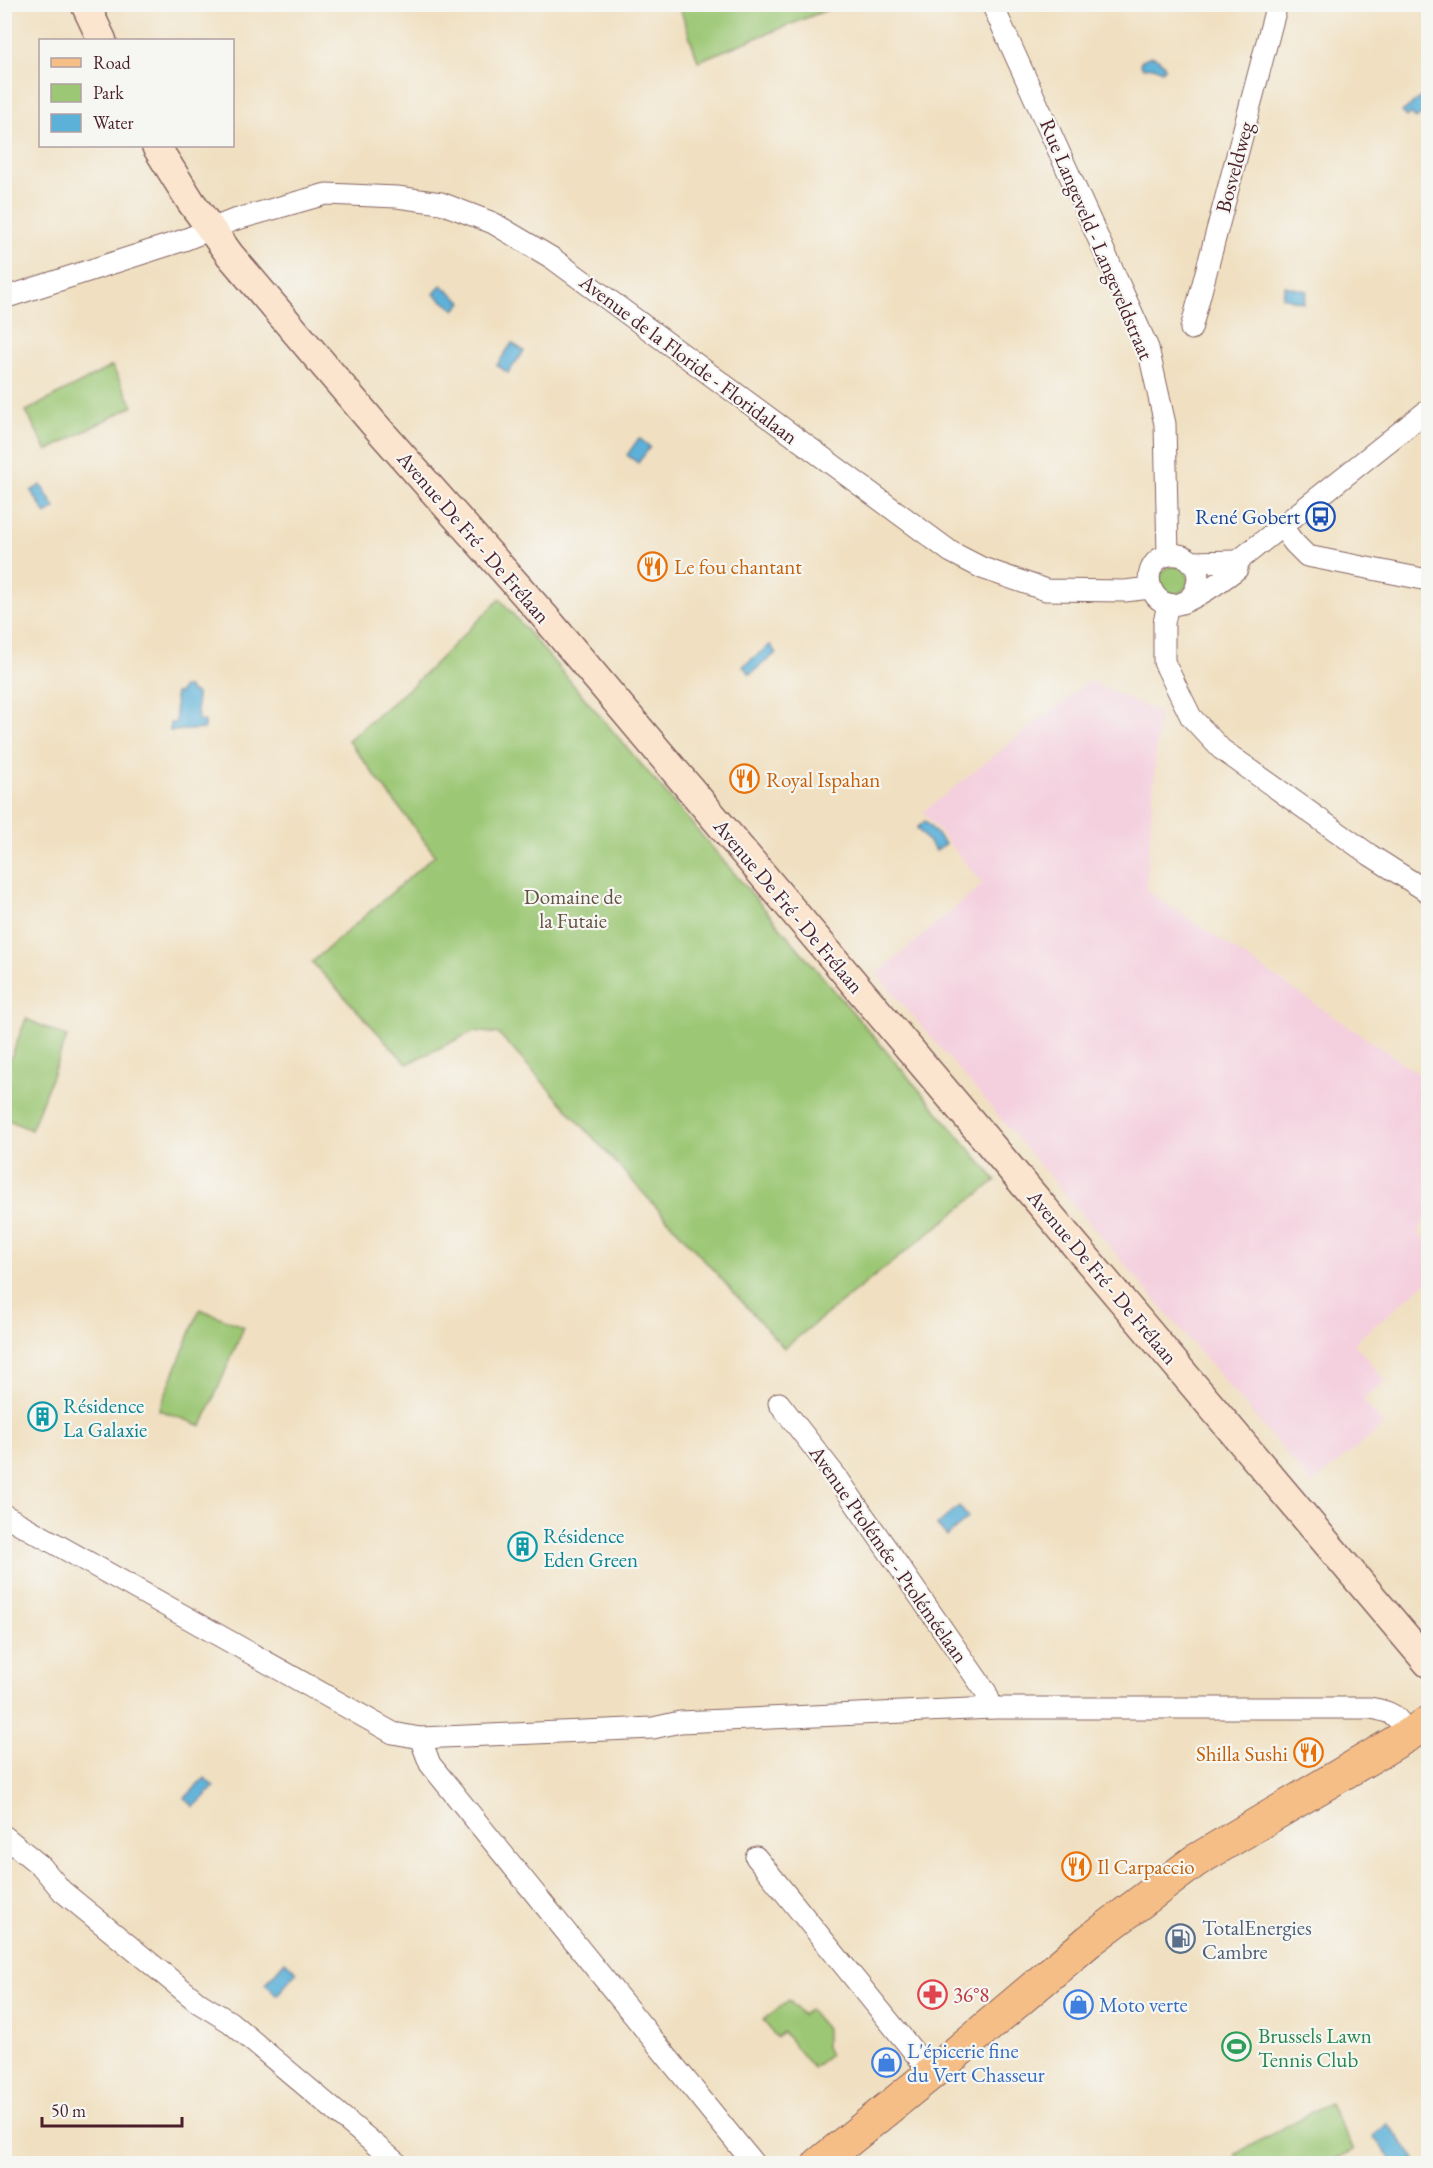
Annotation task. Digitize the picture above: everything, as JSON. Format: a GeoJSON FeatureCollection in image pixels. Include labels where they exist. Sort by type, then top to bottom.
{"type":"FeatureCollection","features":[{"type":"Feature","properties":{"kind":"main road"},"geometry":{"type":"LineString","coordinates":[[85,4],[102,39]]}},
{"type":"Feature","properties":{"kind":"main road","name":"Avenue De Fré - De Frélaan"},"geometry":{"type":"LineString","coordinates":[[157,147],[187,195],[230,255],[374,424],[552,626],[1428,1663]]}},
{"type":"Feature","properties":{"kind":"main road"},"geometry":{"type":"LineString","coordinates":[[819,2163],[1089,1941],[1195,1861],[1419,1729]]}},
{"type":"Feature","properties":{"kind":"street","name":"Rue Langeveld - Langeveldstraat"},"geometry":{"type":"LineString","coordinates":[[993,4],[1148,348],[1165,424],[1168,555]]}},
{"type":"Feature","properties":{"kind":"street","name":"Bosveldweg"},"geometry":{"type":"LineString","coordinates":[[1191,329],[1277,4]]}},
{"type":"Feature","properties":{"kind":"street","name":"Avenue de la Floride - Floridalaan"},"geometry":{"type":"LineString","coordinates":[[4,298],[184,240],[234,220],[326,194],[397,197],[441,203],[493,223],[552,258],[961,557],[982,568],[1046,590],[1125,591],[1150,588]]}},
{"type":"Feature","properties":{"kind":"street"},"geometry":{"type":"LineString","coordinates":[[1191,562],[1238,561],[1428,410]]}},
{"type":"Feature","properties":{"kind":"street"},"geometry":{"type":"LineString","coordinates":[[1282,526],[1307,556],[1428,580]]}},
{"type":"Feature","properties":{"kind":"street"},"geometry":{"type":"LineString","coordinates":[[1190,598],[1198,585],[1196,569],[1191,562],[1177,554],[1160,558],[1150,571],[1150,588],[1160,601],[1168,604],[1183,602],[1215,586],[1237,569],[1238,561]]}},
{"type":"Feature","properties":{"kind":"street"},"geometry":{"type":"LineString","coordinates":[[1168,604],[1164,623],[1164,662],[1191,717],[1221,749],[1370,855],[1428,892]]}},
{"type":"Feature","properties":{"kind":"street","name":"Avenue Ptolémée - Ptoléméelaan"},"geometry":{"type":"LineString","coordinates":[[779,1403],[839,1480],[986,1692],[992,1708]]}},
{"type":"Feature","properties":{"kind":"street"},"geometry":{"type":"LineString","coordinates":[[4,1515],[393,1733],[420,1738],[653,1728],[680,1722],[992,1708],[1370,1708],[1389,1711],[1419,1729]]}},
{"type":"Feature","properties":{"kind":"street"},"geometry":{"type":"LineString","coordinates":[[420,1738],[430,1764],[753,2163]]}},
{"type":"Feature","properties":{"kind":"street"},"geometry":{"type":"LineString","coordinates":[[4,1836],[42,1867],[62,1891],[199,2003],[230,2022],[398,2163]]}},
{"type":"Feature","properties":{"kind":"street"},"geometry":{"type":"LineString","coordinates":[[756,1857],[931,2073]]}},
{"type":"Feature","properties":{"kind":"shaded area"},"geometry":{"type":"Polygon","coordinates":[[[1089,681],[1159,713],[1146,890],[1428,1080],[1428,1213],[1418,1234],[1428,1242],[1428,1281],[1354,1343],[1386,1381],[1363,1400],[1384,1425],[1312,1484],[877,974],[983,884],[923,812],[1089,681]]]}},
{"type":"Feature","properties":{"kind":"green space"},"geometry":{"type":"Polygon","coordinates":[[[680,4],[839,5],[698,61],[680,4]]]}},
{"type":"Feature","properties":{"kind":"green space"},"geometry":{"type":"Polygon","coordinates":[[[112,366],[133,406],[47,451],[26,411],[112,366]]]}},
{"type":"Feature","properties":{"kind":"green space"},"geometry":{"type":"Polygon","coordinates":[[[1174,566],[1184,570],[1188,580],[1184,590],[1174,594],[1164,590],[1160,580],[1164,570],[1174,566]]]}},
{"type":"Feature","properties":{"kind":"green space","name":"Domaine de la Futaie"},"geometry":{"type":"Polygon","coordinates":[[[500,599],[996,1180],[784,1348],[499,1034],[474,1031],[407,1064],[312,962],[435,855],[348,740],[412,686],[500,599]]]}},
{"type":"Feature","properties":{"kind":"green space"},"geometry":{"type":"Polygon","coordinates":[[[26,1019],[67,1037],[31,1130],[4,1118],[5,1072],[26,1019]]]}},
{"type":"Feature","properties":{"kind":"green space"},"geometry":{"type":"Polygon","coordinates":[[[200,1309],[244,1327],[202,1426],[159,1410],[200,1309]]]}},
{"type":"Feature","properties":{"kind":"green space"},"geometry":{"type":"Polygon","coordinates":[[[789,2000],[802,2015],[809,2009],[826,2029],[826,2047],[830,2055],[813,2068],[783,2032],[776,2037],[763,2020],[789,2000]]]}},
{"type":"Feature","properties":{"kind":"green space"},"geometry":{"type":"Polygon","coordinates":[[[1329,2103],[1354,2150],[1328,2163],[1240,2163],[1235,2154],[1329,2103]]]}},
{"type":"Feature","properties":{"kind":"water"},"geometry":{"type":"Polygon","coordinates":[[[1151,56],[1163,63],[1165,68],[1162,71],[1154,67],[1143,68],[1140,64],[1142,60],[1151,56]]]}},
{"type":"Feature","properties":{"kind":"water"},"geometry":{"type":"Polygon","coordinates":[[[1427,92],[1428,109],[1416,119],[1411,113],[1407,117],[1402,112],[1427,92]]]}},
{"type":"Feature","properties":{"kind":"water"},"geometry":{"type":"Polygon","coordinates":[[[441,285],[462,302],[455,310],[434,294],[441,285]]]}},
{"type":"Feature","properties":{"kind":"water"},"geometry":{"type":"Polygon","coordinates":[[[1285,286],[1307,291],[1304,303],[1282,297],[1285,286]]]}},
{"type":"Feature","properties":{"kind":"water"},"geometry":{"type":"Polygon","coordinates":[[[512,343],[524,351],[508,373],[497,365],[512,343]]]}},
{"type":"Feature","properties":{"kind":"water"},"geometry":{"type":"Polygon","coordinates":[[[639,438],[650,447],[638,463],[627,455],[639,438]]]}},
{"type":"Feature","properties":{"kind":"water"},"geometry":{"type":"Polygon","coordinates":[[[41,485],[55,508],[46,514],[31,491],[41,485]]]}},
{"type":"Feature","properties":{"kind":"water"},"geometry":{"type":"Polygon","coordinates":[[[770,645],[776,653],[750,674],[743,666],[770,645]]]}},
{"type":"Feature","properties":{"kind":"water"},"geometry":{"type":"Polygon","coordinates":[[[185,687],[196,693],[198,721],[204,721],[204,729],[170,731],[170,723],[176,723],[175,693],[179,693],[185,687]]]}},
{"type":"Feature","properties":{"kind":"water"},"geometry":{"type":"Polygon","coordinates":[[[925,821],[945,844],[936,851],[917,828],[925,821]]]}},
{"type":"Feature","properties":{"kind":"water"},"geometry":{"type":"Polygon","coordinates":[[[959,1506],[968,1518],[947,1536],[937,1525],[959,1506]]]}},
{"type":"Feature","properties":{"kind":"water"},"geometry":{"type":"Polygon","coordinates":[[[205,1778],[214,1787],[194,1807],[185,1798],[205,1778]]]}},
{"type":"Feature","properties":{"kind":"water"},"geometry":{"type":"Polygon","coordinates":[[[285,1961],[297,1972],[277,1995],[265,1984],[285,1961]]]}},
{"type":"Feature","properties":{"kind":"water"},"geometry":{"type":"Polygon","coordinates":[[[1388,2124],[1415,2159],[1409,2163],[1394,2163],[1373,2136],[1388,2124]]]}},
{"type":"Feature","properties":{"kind":"place","name":"René Gobert"},"geometry":{"type":"Point","coordinates":[1321,516]}},
{"type":"Feature","properties":{"kind":"place","name":"Le fou chantant"},"geometry":{"type":"Point","coordinates":[653,566]}},
{"type":"Feature","properties":{"kind":"place","name":"Royal Ispahan"},"geometry":{"type":"Point","coordinates":[745,779]}},
{"type":"Feature","properties":{"kind":"place","name":"Résidence La Galaxie"},"geometry":{"type":"Point","coordinates":[42,1417]}},
{"type":"Feature","properties":{"kind":"place","name":"Résidence Eden Green"},"geometry":{"type":"Point","coordinates":[522,1547]}},
{"type":"Feature","properties":{"kind":"place","name":"Shilla Sushi"},"geometry":{"type":"Point","coordinates":[1309,1753]}},
{"type":"Feature","properties":{"kind":"place","name":"Il Carpaccio"},"geometry":{"type":"Point","coordinates":[1076,1866]}},
{"type":"Feature","properties":{"kind":"place","name":"TotalEnergies Cambre"},"geometry":{"type":"Point","coordinates":[1181,1939]}},
{"type":"Feature","properties":{"kind":"place","name":"36°8"},"geometry":{"type":"Point","coordinates":[932,1994]}},
{"type":"Feature","properties":{"kind":"place","name":"Moto verte"},"geometry":{"type":"Point","coordinates":[1078,2004]}},
{"type":"Feature","properties":{"kind":"place","name":"Brussels Lawn Tennis Club"},"geometry":{"type":"Point","coordinates":[1237,2047]}},
{"type":"Feature","properties":{"kind":"place","name":"L'épicerie fine du Vert Chasseur"},"geometry":{"type":"Point","coordinates":[886,2062]}}]}
